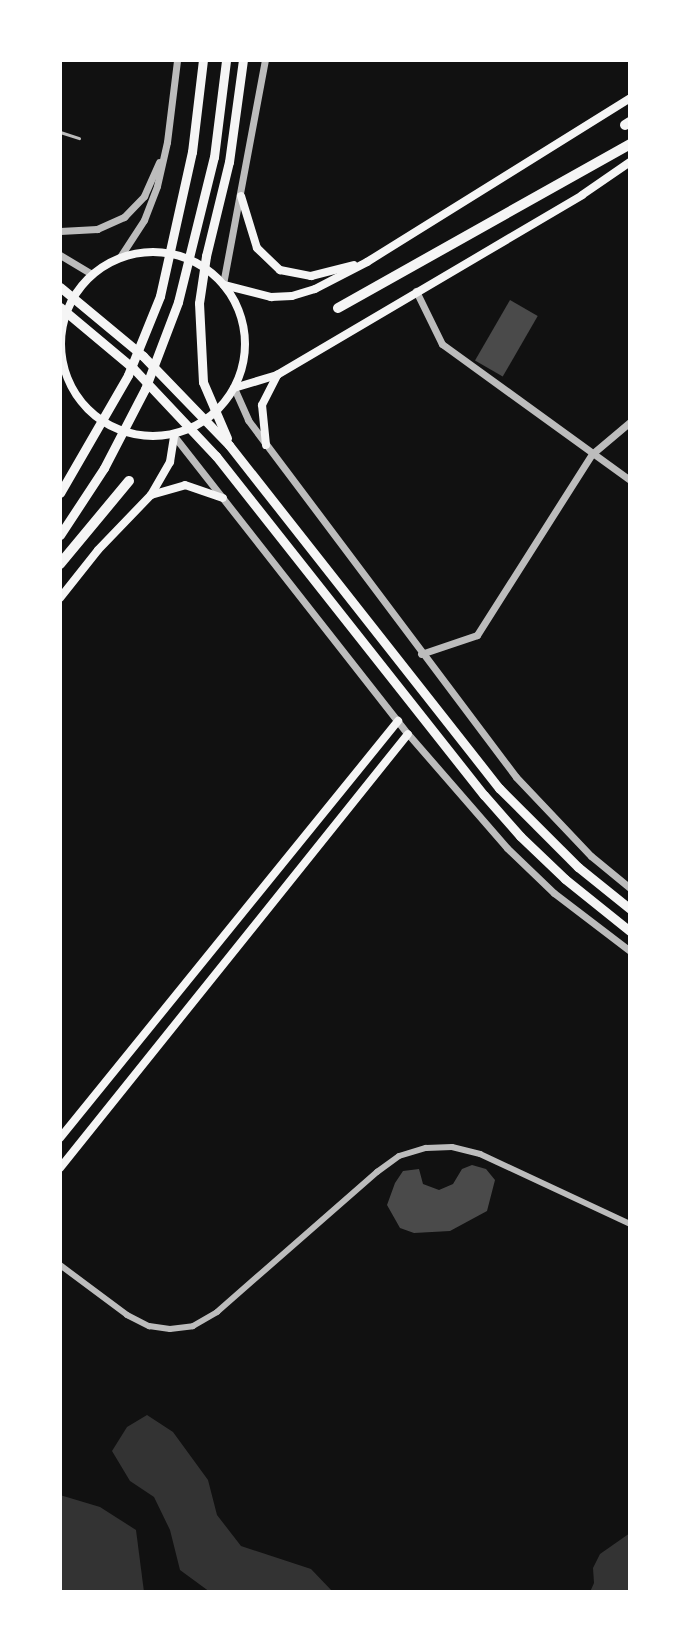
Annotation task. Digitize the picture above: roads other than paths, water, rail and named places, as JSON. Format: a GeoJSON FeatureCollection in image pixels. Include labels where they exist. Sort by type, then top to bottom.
{"type":"FeatureCollection","features":[{"type":"Feature","properties":{"kind":"highway"},"geometry":{"type":"LineString","coordinates":[[338,308],[630,144]]}},
{"type":"Feature","properties":{"kind":"highway"},"geometry":{"type":"LineString","coordinates":[[60,564],[129,481]]}},
{"type":"Feature","properties":{"kind":"main road"},"geometry":{"type":"LineString","coordinates":[[60,493],[85,456],[128,375],[160,296],[192,152],[203,60]]}},
{"type":"Feature","properties":{"kind":"main road"},"geometry":{"type":"LineString","coordinates":[[60,535],[104,468],[138,402],[178,302],[214,157],[226,60]]}},
{"type":"Feature","properties":{"kind":"main road"},"geometry":{"type":"LineString","coordinates":[[229,445],[203,382],[199,303],[206,256],[229,162],[243,60]]}},
{"type":"Feature","properties":{"kind":"main road"},"geometry":{"type":"LineString","coordinates":[[223,284],[271,297],[292,296],[315,289],[367,262],[630,98]]}},
{"type":"Feature","properties":{"kind":"main road"},"geometry":{"type":"LineString","coordinates":[[234,388],[277,375],[582,195],[630,162]]}},
{"type":"Feature","properties":{"kind":"main road"},"geometry":{"type":"LineString","coordinates":[[241,196],[257,248],[280,270],[311,276],[367,262]]}},
{"type":"Feature","properties":{"kind":"main road"},"geometry":{"type":"LineString","coordinates":[[60,348],[71,387],[81,404],[116,429],[142,436],[174,436],[203,424],[220,409],[234,388],[243,362],[244,336],[237,310],[223,284],[199,264],[177,255],[149,251],[120,257],[92,274],[74,295],[63,321],[60,348],[60,368]]}},
{"type":"Feature","properties":{"kind":"main road"},"geometry":{"type":"LineString","coordinates":[[60,287],[143,356],[229,445],[499,788],[578,867],[630,909]]}},
{"type":"Feature","properties":{"kind":"main road"},"geometry":{"type":"LineString","coordinates":[[60,307],[133,368],[216,456],[484,795],[565,879],[630,931]]}},
{"type":"Feature","properties":{"kind":"main road"},"geometry":{"type":"LineString","coordinates":[[266,445],[262,405],[277,375]]}},
{"type":"Feature","properties":{"kind":"main road"},"geometry":{"type":"LineString","coordinates":[[60,598],[98,550],[151,495],[170,462],[174,436]]}},
{"type":"Feature","properties":{"kind":"main road"},"geometry":{"type":"LineString","coordinates":[[151,495],[185,485],[223,498]]}},
{"type":"Feature","properties":{"kind":"main road"},"geometry":{"type":"LineString","coordinates":[[60,1138],[398,721]]}},
{"type":"Feature","properties":{"kind":"main road"},"geometry":{"type":"LineString","coordinates":[[60,1168],[408,734]]}},
{"type":"Feature","properties":{"kind":"street"},"geometry":{"type":"LineString","coordinates":[[120,257],[144,220],[157,186],[167,142],[177,60]]}},
{"type":"Feature","properties":{"kind":"street"},"geometry":{"type":"LineString","coordinates":[[223,284],[265,60]]}},
{"type":"Feature","properties":{"kind":"street"},"geometry":{"type":"LineString","coordinates":[[60,231],[97,229],[124,217],[144,196],[167,142]]}},
{"type":"Feature","properties":{"kind":"street"},"geometry":{"type":"LineString","coordinates":[[60,255],[92,274]]}},
{"type":"Feature","properties":{"kind":"street"},"geometry":{"type":"LineString","coordinates":[[416,291],[442,344],[630,480]]}},
{"type":"Feature","properties":{"kind":"street"},"geometry":{"type":"LineString","coordinates":[[234,388],[248,420],[421,654],[547,812],[630,888]]}},
{"type":"Feature","properties":{"kind":"street"},"geometry":{"type":"LineString","coordinates":[[421,654],[477,635],[592,454],[630,422]]}},
{"type":"Feature","properties":{"kind":"street"},"geometry":{"type":"LineString","coordinates":[[174,436],[408,734],[507,848],[554,893],[630,951]]}},
{"type":"Feature","properties":{"kind":"street"},"geometry":{"type":"LineString","coordinates":[[60,1265],[127,1315],[149,1326],[170,1329],[193,1326],[217,1312],[377,1172],[399,1156],[426,1148],[452,1147],[480,1154],[630,1224]]}},
{"type":"Feature","properties":{"kind":"lane"},"geometry":{"type":"LineString","coordinates":[[60,132],[79,138]]}}]}
